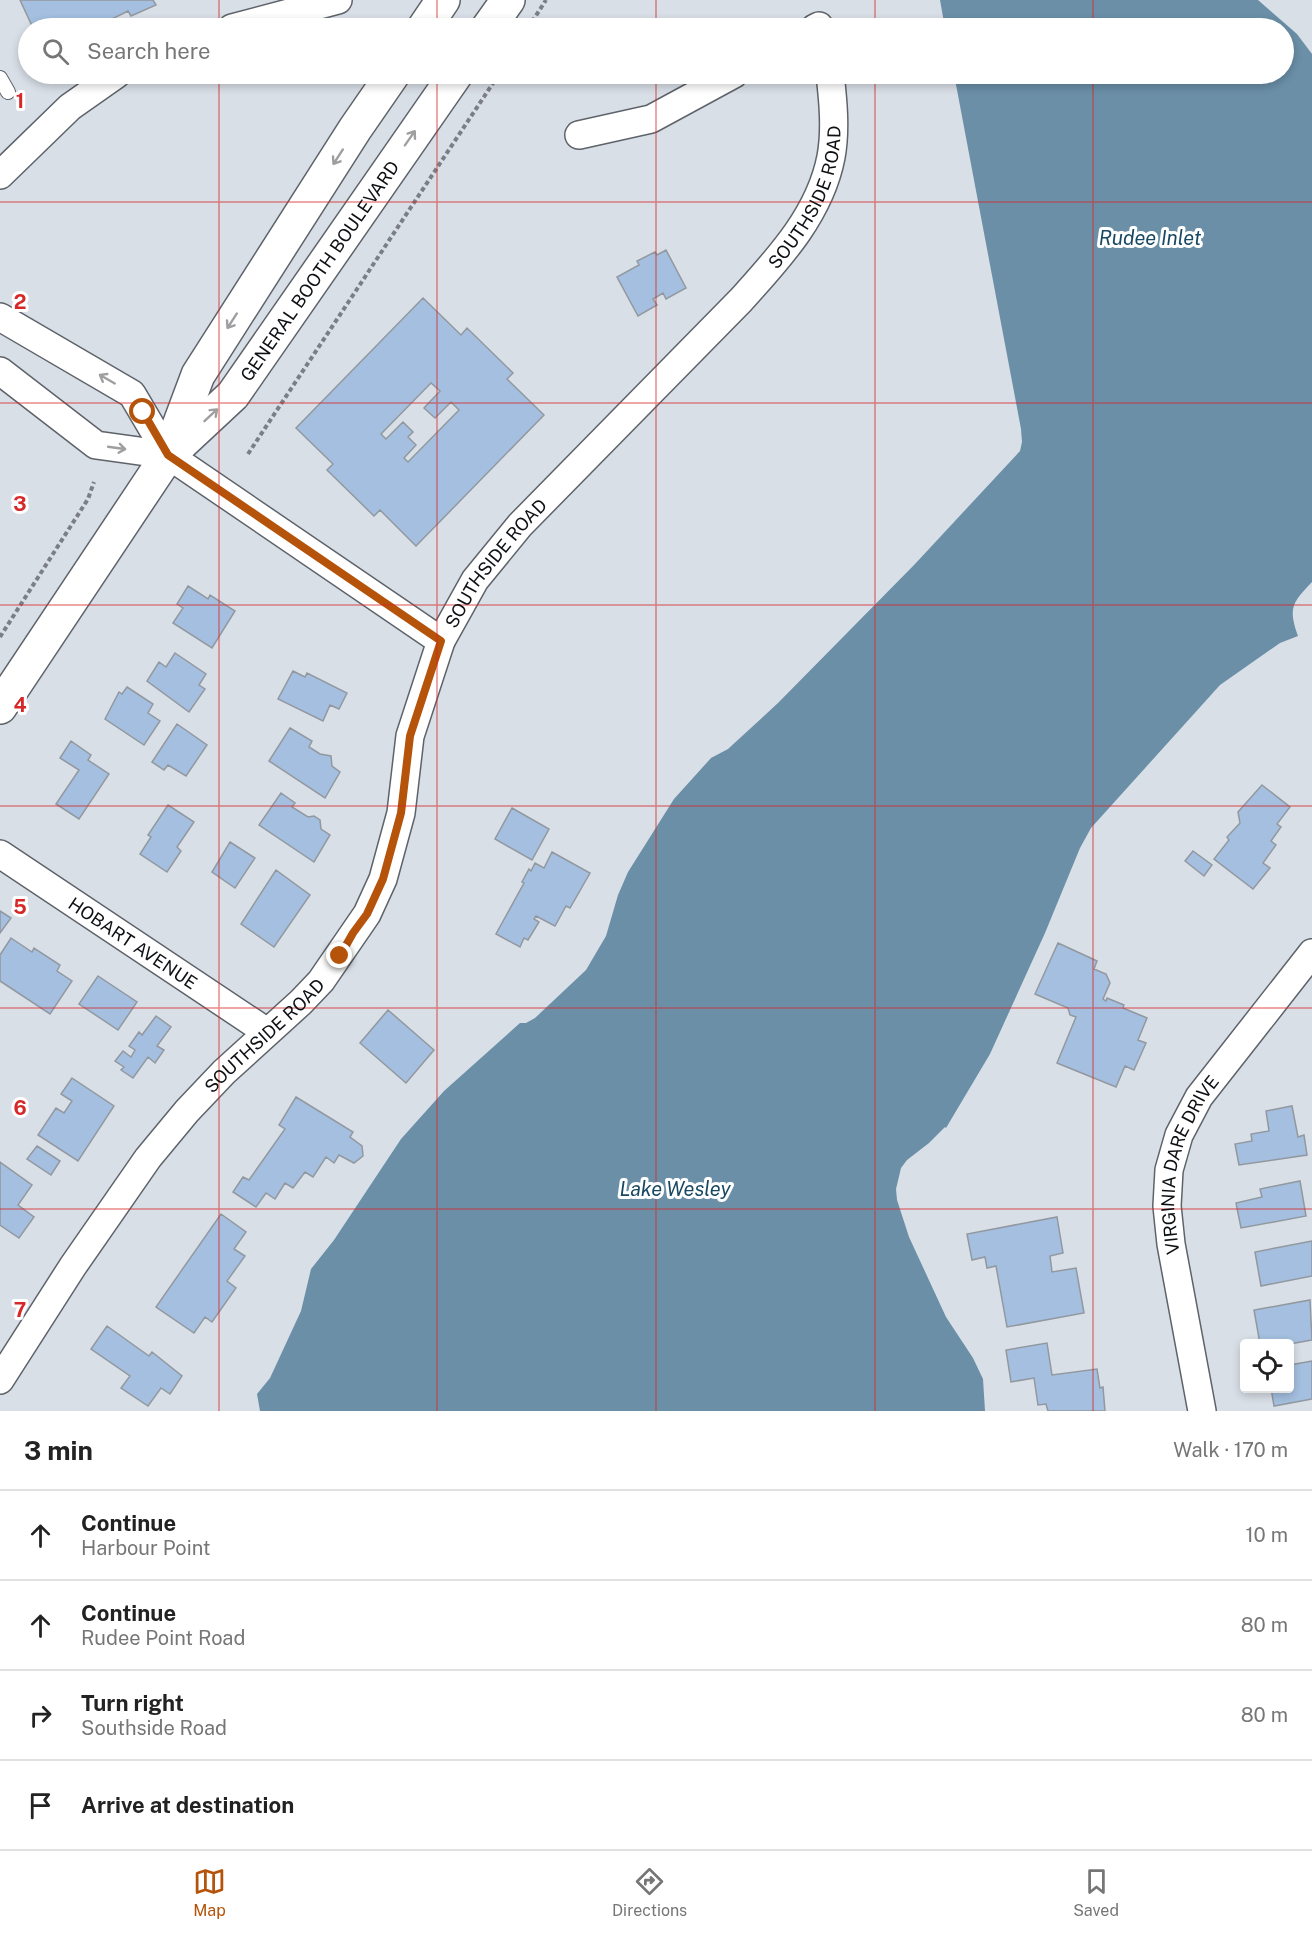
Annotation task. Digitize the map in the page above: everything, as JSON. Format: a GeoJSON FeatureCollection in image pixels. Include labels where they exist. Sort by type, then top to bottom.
{"type":"FeatureCollection","features":[{"type":"Feature","properties":{"kind":"highway"},"geometry":{"type":"LineString","coordinates":[[431,18],[443,0]]}},
{"type":"Feature","properties":{"kind":"highway"},"geometry":{"type":"LineString","coordinates":[[495,18],[508,0]]}},
{"type":"Feature","properties":{"kind":"highway","name":"GENERAL BOOTH BOULEVARD"},"geometry":{"type":"LineString","coordinates":[[0,707],[168,455],[198,375],[387,84]]}},
{"type":"Feature","properties":{"kind":"highway","name":"GENERAL BOOTH BOULEVARD"},"geometry":{"type":"LineString","coordinates":[[168,455],[233,395],[449,84]]}},
{"type":"Feature","properties":{"kind":"street"},"geometry":{"type":"LineString","coordinates":[[270,18],[338,0]]}},
{"type":"Feature","properties":{"kind":"street"},"geometry":{"type":"LineString","coordinates":[[0,175],[70,106],[102,84]]}},
{"type":"Feature","properties":{"kind":"street"},"geometry":{"type":"LineString","coordinates":[[579,135],[651,119],[716,84]]}},
{"type":"Feature","properties":{"kind":"street","name":"SOUTHSIDE ROAD"},"geometry":{"type":"LineString","coordinates":[[0,1380],[73,1266],[148,1158],[187,1111],[224,1072],[321,981],[367,914],[383,879],[401,813],[410,736],[441,641],[475,580],[520,525],[720,322],[795,237],[814,206],[831,156],[834,126],[831,84]]}},
{"type":"Feature","properties":{"kind":"street"},"geometry":{"type":"LineString","coordinates":[[0,317],[132,394],[168,455],[441,641]]}},
{"type":"Feature","properties":{"kind":"street"},"geometry":{"type":"LineString","coordinates":[[0,371],[96,445],[168,455]]}},
{"type":"Feature","properties":{"kind":"street","name":"HOBART AVENUE"},"geometry":{"type":"LineString","coordinates":[[0,854],[267,1032]]}},
{"type":"Feature","properties":{"kind":"street","name":"VIRGINIA DARE DRIVE"},"geometry":{"type":"LineString","coordinates":[[1202,1411],[1171,1244],[1167,1206],[1168,1170],[1179,1135],[1199,1097],[1312,953]]}},
{"type":"Feature","properties":{"kind":"lane"},"geometry":{"type":"LineString","coordinates":[[0,78],[8,92]]}},
{"type":"Feature","properties":{"kind":"path"},"geometry":{"type":"LineString","coordinates":[[534,18],[546,0]]}},
{"type":"Feature","properties":{"kind":"path"},"geometry":{"type":"LineString","coordinates":[[248,454],[492,84]]}},
{"type":"Feature","properties":{"kind":"path"},"geometry":{"type":"LineString","coordinates":[[0,637],[88,499],[94,482]]}},
{"type":"Feature","properties":{"kind":"water","name":"Lake Wesley"},"geometry":{"type":"Polygon","coordinates":[[[940,0],[1258,0],[1279,18],[943,18],[940,0]]]}},
{"type":"Feature","properties":{"kind":"water","name":"Lake Wesley"},"geometry":{"type":"Polygon","coordinates":[[[1294,31],[1312,54],[1312,582],[1294,606],[1293,619],[1298,636],[1280,643],[1220,685],[1091,828],[1080,848],[1045,933],[990,1054],[946,1128],[907,1160],[901,1168],[896,1189],[897,1200],[909,1237],[946,1317],[973,1358],[983,1379],[985,1411],[260,1411],[257,1394],[270,1378],[301,1311],[311,1269],[334,1240],[401,1139],[444,1091],[520,1023],[526,1023],[535,1018],[586,970],[606,936],[618,895],[628,872],[674,799],[711,758],[728,749],[778,703],[915,564],[1020,451],[1021,429],[956,84],[1294,84],[1294,31]]]}},
{"type":"Feature","properties":{"kind":"building"},"geometry":{"type":"Polygon","coordinates":[[[20,0],[153,0],[156,5],[131,16],[128,11],[114,18],[28,18],[20,0]]]}},
{"type":"Feature","properties":{"kind":"building"},"geometry":{"type":"Polygon","coordinates":[[[666,250],[686,288],[666,299],[663,293],[653,299],[657,305],[638,316],[617,277],[639,265],[637,261],[655,252],[657,255],[666,250]]]}},
{"type":"Feature","properties":{"kind":"building"},"geometry":{"type":"Polygon","coordinates":[[[423,298],[461,335],[467,328],[513,373],[507,379],[544,415],[416,546],[380,510],[374,516],[327,470],[333,464],[296,428],[423,298]],[[431,383],[381,434],[386,439],[403,422],[413,432],[408,437],[416,445],[404,458],[408,462],[459,410],[451,402],[435,418],[424,408],[440,391],[431,383]]]}},
{"type":"Feature","properties":{"kind":"building"},"geometry":{"type":"Polygon","coordinates":[[[188,586],[208,599],[210,595],[235,611],[212,648],[173,623],[183,608],[177,604],[188,586]]]}},
{"type":"Feature","properties":{"kind":"building"},"geometry":{"type":"Polygon","coordinates":[[[175,653],[206,674],[199,685],[205,689],[189,712],[147,681],[159,662],[166,667],[175,653]]]}},
{"type":"Feature","properties":{"kind":"building"},"geometry":{"type":"Polygon","coordinates":[[[293,671],[305,677],[307,673],[347,693],[339,709],[330,705],[323,721],[278,699],[293,671]]]}},
{"type":"Feature","properties":{"kind":"building"},"geometry":{"type":"Polygon","coordinates":[[[127,687],[153,704],[148,713],[160,721],[144,745],[105,719],[119,692],[122,694],[127,687]]]}},
{"type":"Feature","properties":{"kind":"building"},"geometry":{"type":"Polygon","coordinates":[[[177,724],[207,745],[186,776],[168,765],[164,770],[152,762],[177,724]]]}},
{"type":"Feature","properties":{"kind":"building"},"geometry":{"type":"Polygon","coordinates":[[[290,728],[312,741],[309,747],[320,754],[331,756],[332,766],[340,772],[325,798],[269,761],[290,728]]]}},
{"type":"Feature","properties":{"kind":"building"},"geometry":{"type":"Polygon","coordinates":[[[71,741],[91,755],[88,760],[109,774],[79,819],[56,804],[79,770],[60,758],[71,741]]]}},
{"type":"Feature","properties":{"kind":"building"},"geometry":{"type":"Polygon","coordinates":[[[1262,785],[1290,807],[1277,824],[1281,827],[1271,841],[1276,845],[1263,863],[1270,868],[1253,889],[1214,859],[1229,840],[1227,837],[1240,823],[1238,812],[1262,785]]]}},
{"type":"Feature","properties":{"kind":"building"},"geometry":{"type":"Polygon","coordinates":[[[281,793],[295,803],[292,807],[308,817],[314,816],[320,820],[321,829],[330,835],[314,862],[259,825],[281,793]]]}},
{"type":"Feature","properties":{"kind":"building"},"geometry":{"type":"Polygon","coordinates":[[[168,805],[194,822],[177,847],[181,851],[167,872],[140,854],[151,837],[148,835],[168,805]]]}},
{"type":"Feature","properties":{"kind":"building"},"geometry":{"type":"Polygon","coordinates":[[[512,808],[549,829],[532,860],[495,839],[512,808]]]}},
{"type":"Feature","properties":{"kind":"building"},"geometry":{"type":"Polygon","coordinates":[[[230,842],[255,858],[235,888],[212,872],[230,842]]]}},
{"type":"Feature","properties":{"kind":"building"},"geometry":{"type":"Polygon","coordinates":[[[1193,851],[1212,865],[1204,876],[1185,861],[1193,851]]]}},
{"type":"Feature","properties":{"kind":"building"},"geometry":{"type":"Polygon","coordinates":[[[552,852],[590,873],[570,908],[566,906],[555,926],[536,916],[534,919],[539,922],[528,940],[524,938],[520,947],[496,934],[524,883],[522,882],[529,869],[531,871],[535,863],[544,868],[552,852]]]}},
{"type":"Feature","properties":{"kind":"building"},"geometry":{"type":"Polygon","coordinates":[[[276,870],[310,895],[274,947],[241,924],[276,870]]]}},
{"type":"Feature","properties":{"kind":"building"},"geometry":{"type":"Polygon","coordinates":[[[0,911],[11,918],[0,933],[0,911]]]}},
{"type":"Feature","properties":{"kind":"building"},"geometry":{"type":"Polygon","coordinates":[[[11,938],[32,952],[34,948],[60,965],[57,971],[72,981],[50,1014],[0,981],[0,955],[11,938]]]}},
{"type":"Feature","properties":{"kind":"building"},"geometry":{"type":"Polygon","coordinates":[[[1058,943],[1097,961],[1094,969],[1106,974],[1110,983],[1103,999],[1106,1001],[1107,998],[1124,1005],[1123,1008],[1147,1018],[1138,1040],[1146,1043],[1134,1070],[1125,1066],[1116,1087],[1057,1063],[1076,1017],[1070,1015],[1068,1008],[1035,994],[1058,943]]]}},
{"type":"Feature","properties":{"kind":"building"},"geometry":{"type":"Polygon","coordinates":[[[98,976],[137,1002],[118,1030],[79,1004],[98,976]]]}},
{"type":"Feature","properties":{"kind":"building"},"geometry":{"type":"Polygon","coordinates":[[[388,1010],[434,1050],[406,1083],[360,1043],[388,1010]]]}},
{"type":"Feature","properties":{"kind":"building"},"geometry":{"type":"Polygon","coordinates":[[[156,1016],[171,1027],[157,1046],[164,1050],[155,1063],[148,1057],[133,1078],[121,1070],[124,1067],[115,1061],[123,1051],[131,1057],[135,1050],[129,1046],[139,1032],[142,1035],[156,1016]]]}},
{"type":"Feature","properties":{"kind":"building"},"geometry":{"type":"Polygon","coordinates":[[[72,1078],[114,1106],[78,1161],[38,1135],[56,1108],[64,1113],[72,1101],[61,1094],[72,1078]]]}},
{"type":"Feature","properties":{"kind":"building"},"geometry":{"type":"Polygon","coordinates":[[[296,1097],[353,1132],[350,1137],[362,1146],[363,1156],[354,1163],[339,1155],[334,1163],[326,1157],[313,1177],[305,1172],[293,1188],[285,1183],[275,1199],[266,1193],[256,1207],[233,1192],[243,1177],[249,1180],[285,1129],[279,1125],[296,1097]]]}},
{"type":"Feature","properties":{"kind":"building"},"geometry":{"type":"Polygon","coordinates":[[[1292,1106],[1298,1137],[1304,1135],[1307,1155],[1239,1165],[1235,1144],[1252,1141],[1251,1134],[1269,1131],[1266,1111],[1292,1106]]]}},
{"type":"Feature","properties":{"kind":"building"},"geometry":{"type":"Polygon","coordinates":[[[37,1146],[60,1161],[51,1175],[27,1159],[37,1146]]]}},
{"type":"Feature","properties":{"kind":"building"},"geometry":{"type":"Polygon","coordinates":[[[0,1162],[32,1185],[18,1205],[34,1217],[19,1238],[0,1225],[0,1162]]]}},
{"type":"Feature","properties":{"kind":"building"},"geometry":{"type":"Polygon","coordinates":[[[1300,1181],[1306,1216],[1241,1228],[1236,1203],[1262,1197],[1260,1189],[1300,1181]]]}},
{"type":"Feature","properties":{"kind":"building"},"geometry":{"type":"Polygon","coordinates":[[[221,1214],[246,1232],[234,1249],[245,1256],[227,1281],[236,1288],[212,1322],[205,1317],[194,1333],[156,1307],[221,1214]]]}},
{"type":"Feature","properties":{"kind":"building"},"geometry":{"type":"Polygon","coordinates":[[[1057,1217],[1063,1253],[1050,1256],[1052,1272],[1076,1268],[1084,1313],[1007,1327],[996,1266],[987,1268],[985,1257],[972,1260],[967,1234],[1057,1217]]]}},
{"type":"Feature","properties":{"kind":"building"},"geometry":{"type":"Polygon","coordinates":[[[1312,1241],[1312,1276],[1261,1286],[1255,1252],[1312,1241]]]}},
{"type":"Feature","properties":{"kind":"building"},"geometry":{"type":"Polygon","coordinates":[[[1310,1300],[1312,1340],[1294,1343],[1294,1339],[1259,1339],[1254,1310],[1310,1300]]]}},
{"type":"Feature","properties":{"kind":"building"},"geometry":{"type":"Polygon","coordinates":[[[107,1326],[149,1356],[152,1352],[182,1376],[170,1394],[161,1388],[148,1406],[121,1388],[130,1376],[91,1349],[107,1326]]]}},
{"type":"Feature","properties":{"kind":"building"},"geometry":{"type":"Polygon","coordinates":[[[1047,1343],[1052,1375],[1097,1369],[1100,1388],[1103,1387],[1105,1411],[1048,1411],[1046,1404],[1038,1405],[1034,1378],[1011,1382],[1006,1350],[1047,1343]]]}},
{"type":"Feature","properties":{"kind":"building"},"geometry":{"type":"Polygon","coordinates":[[[1312,1361],[1312,1399],[1274,1406],[1272,1393],[1294,1393],[1294,1364],[1312,1361]]]}},
{"type":"Feature","properties":{"kind":"route"},"geometry":{"type":"LineString","coordinates":[[143,412],[168,455],[441,641],[410,736],[401,813],[383,879],[367,914],[340,956]]}},
{"type":"Feature","properties":{"kind":"water label","name":"Rudee Inlet"},"geometry":{"type":"Point","coordinates":[1150,238]}}]}
